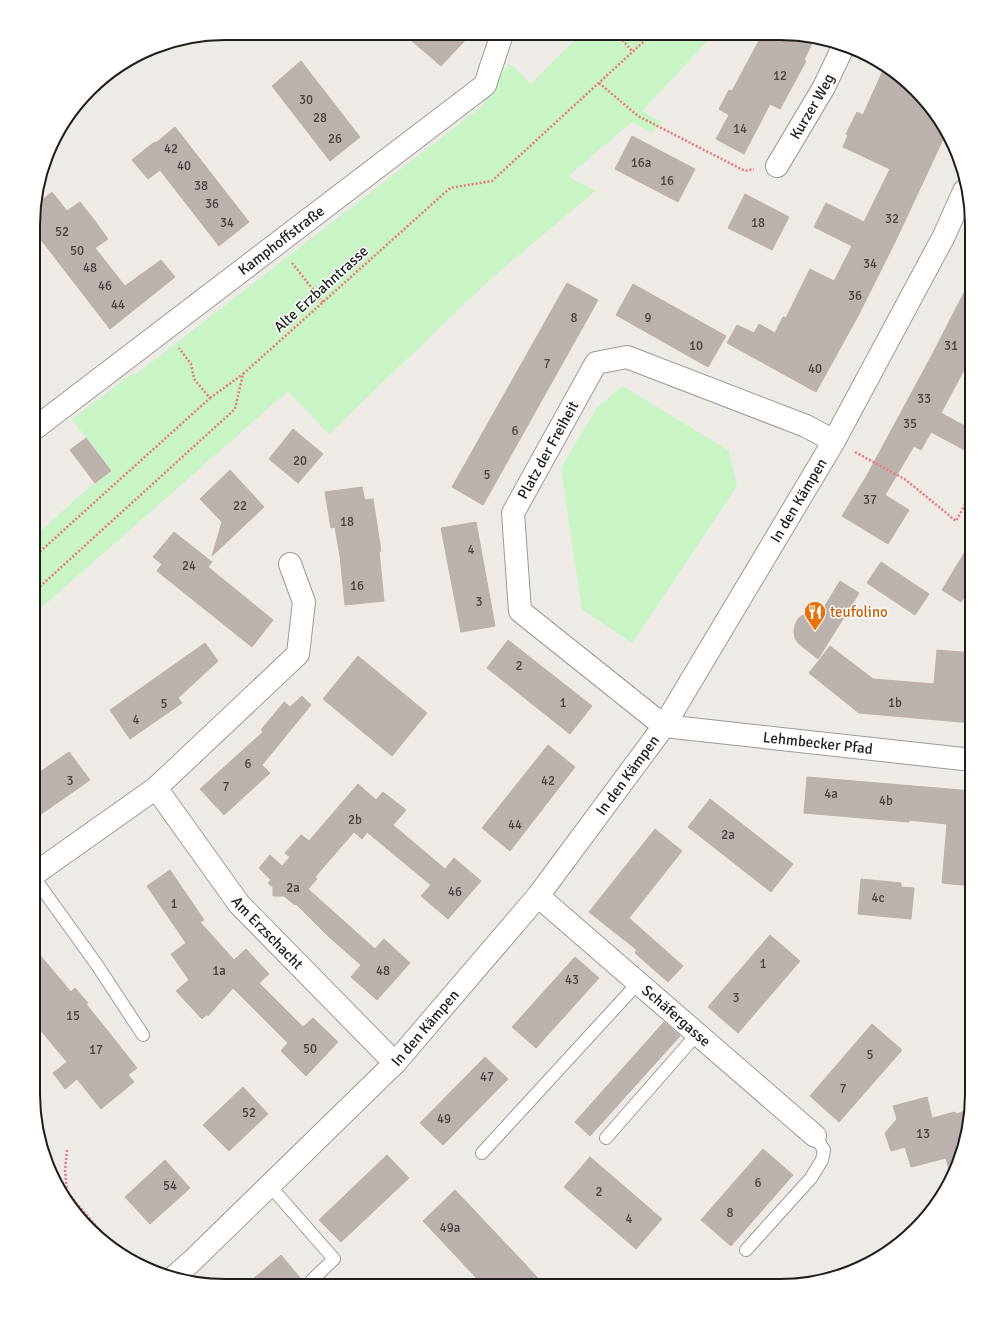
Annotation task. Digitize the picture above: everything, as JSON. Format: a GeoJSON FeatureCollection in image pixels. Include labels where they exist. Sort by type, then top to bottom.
{"type":"FeatureCollection","features":[{"type":"Feature","properties":{"kind":"street","name":"Kamphoffstraße"},"geometry":{"type":"LineString","coordinates":[[40,424],[484,85],[500,40]]}},
{"type":"Feature","properties":{"kind":"street","name":"Kurzer Weg"},"geometry":{"type":"LineString","coordinates":[[777,166],[824,87],[841,51]]}},
{"type":"Feature","properties":{"kind":"street","name":"In den Kämpen"},"geometry":{"type":"LineString","coordinates":[[178,1273],[270,1186],[395,1063],[538,896],[664,726],[834,440],[944,236],[962,195]]}},
{"type":"Feature","properties":{"kind":"street","name":"Platz der Freiheit"},"geometry":{"type":"LineString","coordinates":[[664,726],[520,611],[513,513],[596,363],[627,357],[806,426],[834,440]]}},
{"type":"Feature","properties":{"kind":"street"},"geometry":{"type":"LineString","coordinates":[[40,870],[156,788],[298,654],[304,602],[290,564]]}},
{"type":"Feature","properties":{"kind":"street","name":"Lehmbecker Pfad"},"geometry":{"type":"LineString","coordinates":[[664,726],[965,759]]}},
{"type":"Feature","properties":{"kind":"street","name":"Am Erzschacht"},"geometry":{"type":"LineString","coordinates":[[156,788],[239,904],[395,1063]]}},
{"type":"Feature","properties":{"kind":"street","name":"Schäfergasse"},"geometry":{"type":"LineString","coordinates":[[538,896],[815,1136]]}},
{"type":"Feature","properties":{"kind":"lane"},"geometry":{"type":"LineString","coordinates":[[40,885],[97,965],[143,1035]]}},
{"type":"Feature","properties":{"kind":"lane"},"geometry":{"type":"LineString","coordinates":[[482,1153],[638,983]]}},
{"type":"Feature","properties":{"kind":"lane"},"geometry":{"type":"LineString","coordinates":[[606,1138],[697,1034]]}},
{"type":"Feature","properties":{"kind":"lane"},"geometry":{"type":"LineString","coordinates":[[746,1250],[811,1178],[822,1160],[824,1150],[815,1136]]}},
{"type":"Feature","properties":{"kind":"lane"},"geometry":{"type":"LineString","coordinates":[[270,1186],[334,1259],[313,1279]]}},
{"type":"Feature","properties":{"kind":"path"},"geometry":{"type":"LineString","coordinates":[[622,40],[633,52]]}},
{"type":"Feature","properties":{"kind":"path","name":"Alte Erzbahntrasse"},"geometry":{"type":"LineString","coordinates":[[40,552],[210,398],[244,374],[450,188],[492,181],[646,40]]}},
{"type":"Feature","properties":{"kind":"path"},"geometry":{"type":"LineString","coordinates":[[599,83],[638,116],[745,171],[777,166]]}},
{"type":"Feature","properties":{"kind":"path"},"geometry":{"type":"LineString","coordinates":[[277,243],[323,302]]}},
{"type":"Feature","properties":{"kind":"path"},"geometry":{"type":"LineString","coordinates":[[164,330],[191,364],[194,379],[210,398]]}},
{"type":"Feature","properties":{"kind":"path"},"geometry":{"type":"LineString","coordinates":[[40,587],[235,409],[244,374]]}},
{"type":"Feature","properties":{"kind":"path"},"geometry":{"type":"LineString","coordinates":[[834,440],[906,480],[956,521],[965,505]]}},
{"type":"Feature","properties":{"kind":"path"},"geometry":{"type":"LineString","coordinates":[[67,1150],[65,1170],[67,1189]]}},
{"type":"Feature","properties":{"kind":"path"},"geometry":{"type":"LineString","coordinates":[[70,1196],[99,1230]]}},
{"type":"Feature","properties":{"kind":"green space"},"geometry":{"type":"Polygon","coordinates":[[[575,40],[708,40],[642,111],[663,123],[652,133],[632,122],[568,176],[595,191],[488,281],[329,434],[288,391],[40,609],[40,532],[94,483],[95,484],[112,472],[72,419],[130,375],[135,375],[481,107],[509,63],[531,84],[575,40]]]}},
{"type":"Feature","properties":{"kind":"green space"},"geometry":{"type":"Polygon","coordinates":[[[623,386],[729,451],[737,486],[632,643],[582,609],[561,468],[597,408],[623,386]]]}},
{"type":"Feature","properties":{"kind":"building"},"geometry":{"type":"Polygon","coordinates":[[[411,40],[465,40],[441,66],[411,40]]]}},
{"type":"Feature","properties":{"kind":"building"},"geometry":{"type":"Polygon","coordinates":[[[759,40],[792,40],[812,43],[804,60],[806,61],[780,109],[770,104],[744,154],[716,139],[729,115],[719,109],[729,90],[732,91],[759,40]]]}},
{"type":"Feature","properties":{"kind":"building"},"geometry":{"type":"Polygon","coordinates":[[[301,61],[360,137],[330,161],[272,86],[301,61]]]}},
{"type":"Feature","properties":{"kind":"building"},"geometry":{"type":"Polygon","coordinates":[[[883,71],[911,94],[927,112],[943,138],[895,242],[858,316],[816,392],[727,343],[737,325],[754,333],[759,324],[775,333],[783,317],[786,318],[810,269],[834,281],[852,246],[814,227],[826,203],[864,222],[890,169],[843,147],[848,135],[846,134],[857,112],[863,115],[883,71]]]}},
{"type":"Feature","properties":{"kind":"building"},"geometry":{"type":"Polygon","coordinates":[[[175,127],[249,222],[219,246],[160,170],[148,179],[132,160],[175,127]]]}},
{"type":"Feature","properties":{"kind":"building"},"geometry":{"type":"Polygon","coordinates":[[[632,136],[695,169],[678,202],[615,169],[632,136]]]}},
{"type":"Feature","properties":{"kind":"building"},"geometry":{"type":"Polygon","coordinates":[[[52,192],[67,211],[80,202],[108,239],[95,248],[125,286],[161,260],[175,277],[110,329],[40,238],[40,213],[42,200],[52,192]]]}},
{"type":"Feature","properties":{"kind":"building"},"geometry":{"type":"Polygon","coordinates":[[[745,194],[789,217],[772,250],[728,228],[745,194]]]}},
{"type":"Feature","properties":{"kind":"building"},"geometry":{"type":"Polygon","coordinates":[[[567,283],[598,300],[483,505],[452,487],[567,283]]]}},
{"type":"Feature","properties":{"kind":"building"},"geometry":{"type":"Polygon","coordinates":[[[633,284],[726,336],[708,367],[616,315],[633,284]]]}},
{"type":"Feature","properties":{"kind":"building"},"geometry":{"type":"Polygon","coordinates":[[[965,291],[965,368],[941,413],[965,426],[965,450],[931,432],[921,450],[914,446],[885,495],[909,510],[888,544],[842,516],[866,477],[965,291]]]}},
{"type":"Feature","properties":{"kind":"building"},"geometry":{"type":"Polygon","coordinates":[[[293,429],[323,454],[298,483],[269,459],[293,429]]]}},
{"type":"Feature","properties":{"kind":"building"},"geometry":{"type":"Polygon","coordinates":[[[86,438],[111,471],[95,483],[70,450],[86,438]]]}},
{"type":"Feature","properties":{"kind":"building"},"geometry":{"type":"Polygon","coordinates":[[[230,470],[264,507],[212,556],[222,522],[200,499],[230,470]]]}},
{"type":"Feature","properties":{"kind":"building"},"geometry":{"type":"Polygon","coordinates":[[[362,487],[365,500],[373,499],[381,551],[379,551],[384,601],[345,605],[340,556],[335,527],[331,528],[325,492],[362,487]]]}},
{"type":"Feature","properties":{"kind":"building"},"geometry":{"type":"Polygon","coordinates":[[[476,522],[495,626],[461,632],[441,528],[476,522]]]}},
{"type":"Feature","properties":{"kind":"building"},"geometry":{"type":"Polygon","coordinates":[[[174,532],[212,562],[208,567],[273,620],[252,647],[157,571],[162,564],[153,557],[174,532]]]}},
{"type":"Feature","properties":{"kind":"building"},"geometry":{"type":"Polygon","coordinates":[[[965,552],[965,596],[961,602],[942,590],[965,552]]]}},
{"type":"Feature","properties":{"kind":"building"},"geometry":{"type":"Polygon","coordinates":[[[881,562],[929,594],[915,615],[867,583],[881,562]]]}},
{"type":"Feature","properties":{"kind":"building"},"geometry":{"type":"Polygon","coordinates":[[[840,581],[859,593],[818,659],[798,643],[795,638],[795,625],[798,619],[803,615],[810,613],[820,614],[840,581]]]}},
{"type":"Feature","properties":{"kind":"building"},"geometry":{"type":"Polygon","coordinates":[[[508,640],[592,706],[570,734],[487,668],[508,640]]]}},
{"type":"Feature","properties":{"kind":"building"},"geometry":{"type":"Polygon","coordinates":[[[205,643],[218,661],[178,698],[182,703],[130,739],[110,710],[205,643]]]}},
{"type":"Feature","properties":{"kind":"building"},"geometry":{"type":"Polygon","coordinates":[[[830,646],[873,679],[934,684],[937,650],[965,652],[965,722],[859,713],[809,673],[830,646]]]}},
{"type":"Feature","properties":{"kind":"building"},"geometry":{"type":"Polygon","coordinates":[[[358,656],[427,713],[392,756],[323,699],[358,656]]]}},
{"type":"Feature","properties":{"kind":"building"},"geometry":{"type":"Polygon","coordinates":[[[302,696],[311,705],[262,765],[270,773],[224,815],[200,789],[263,732],[261,730],[284,702],[290,707],[302,696]]]}},
{"type":"Feature","properties":{"kind":"building"},"geometry":{"type":"Polygon","coordinates":[[[548,745],[575,767],[510,851],[482,828],[548,745]]]}},
{"type":"Feature","properties":{"kind":"building"},"geometry":{"type":"Polygon","coordinates":[[[69,752],[90,780],[40,815],[40,772],[69,752]]]}},
{"type":"Feature","properties":{"kind":"building"},"geometry":{"type":"Polygon","coordinates":[[[807,777],[965,790],[965,885],[942,883],[947,824],[804,813],[807,777]]]}},
{"type":"Feature","properties":{"kind":"building"},"geometry":{"type":"Polygon","coordinates":[[[358,784],[376,800],[383,792],[406,810],[393,825],[445,869],[454,858],[481,881],[448,919],[421,896],[431,885],[367,832],[362,839],[354,832],[315,877],[317,879],[308,889],[375,949],[384,939],[410,963],[377,1000],[351,977],[361,965],[328,936],[296,904],[295,905],[284,896],[273,896],[273,887],[268,883],[271,880],[259,868],[270,855],[282,866],[290,857],[285,853],[301,835],[309,841],[358,784]]]}},
{"type":"Feature","properties":{"kind":"building"},"geometry":{"type":"Polygon","coordinates":[[[710,799],[793,864],[771,892],[688,827],[710,799]]]}},
{"type":"Feature","properties":{"kind":"building"},"geometry":{"type":"Polygon","coordinates":[[[655,829],[682,851],[629,918],[683,966],[668,982],[635,953],[637,950],[589,912],[655,829]]]}},
{"type":"Feature","properties":{"kind":"building"},"geometry":{"type":"Polygon","coordinates":[[[170,870],[204,920],[200,922],[234,960],[246,949],[269,974],[259,983],[303,1027],[313,1018],[338,1042],[306,1076],[281,1051],[288,1043],[233,988],[208,1016],[207,1014],[202,1019],[176,991],[189,980],[171,954],[186,943],[147,886],[170,870]]]}},
{"type":"Feature","properties":{"kind":"building"},"geometry":{"type":"Polygon","coordinates":[[[861,879],[901,883],[901,887],[914,888],[911,919],[858,914],[861,879]]]}},
{"type":"Feature","properties":{"kind":"building"},"geometry":{"type":"Polygon","coordinates":[[[770,935],[800,961],[738,1033],[708,1007],[770,935]]]}},
{"type":"Feature","properties":{"kind":"building"},"geometry":{"type":"Polygon","coordinates":[[[40,955],[71,992],[75,988],[88,1003],[86,1004],[137,1068],[128,1075],[134,1082],[101,1109],[77,1079],[65,1089],[53,1073],[67,1062],[40,1029],[40,955]]]}},
{"type":"Feature","properties":{"kind":"building"},"geometry":{"type":"Polygon","coordinates":[[[575,957],[599,978],[536,1048],[512,1027],[575,957]]]}},
{"type":"Feature","properties":{"kind":"building"},"geometry":{"type":"Polygon","coordinates":[[[664,1022],[680,1036],[590,1136],[575,1122],[664,1022]]]}},
{"type":"Feature","properties":{"kind":"building"},"geometry":{"type":"Polygon","coordinates":[[[872,1024],[902,1050],[839,1122],[810,1096],[872,1024]]]}},
{"type":"Feature","properties":{"kind":"building"},"geometry":{"type":"Polygon","coordinates":[[[485,1057],[508,1079],[443,1145],[420,1123],[485,1057]]]}},
{"type":"Feature","properties":{"kind":"building"},"geometry":{"type":"Polygon","coordinates":[[[243,1087],[268,1114],[229,1151],[203,1125],[243,1087]]]}},
{"type":"Feature","properties":{"kind":"building"},"geometry":{"type":"Polygon","coordinates":[[[927,1097],[932,1118],[964,1111],[959,1142],[949,1169],[946,1158],[911,1167],[905,1147],[891,1151],[885,1133],[897,1119],[893,1106],[927,1097]]]}},
{"type":"Feature","properties":{"kind":"building"},"geometry":{"type":"Polygon","coordinates":[[[763,1149],[793,1175],[731,1246],[701,1220],[763,1149]]]}},
{"type":"Feature","properties":{"kind":"building"},"geometry":{"type":"Polygon","coordinates":[[[387,1155],[409,1178],[341,1242],[319,1220],[387,1155]]]}},
{"type":"Feature","properties":{"kind":"building"},"geometry":{"type":"Polygon","coordinates":[[[590,1157],[662,1219],[636,1249],[564,1187],[590,1157]]]}},
{"type":"Feature","properties":{"kind":"building"},"geometry":{"type":"Polygon","coordinates":[[[165,1160],[190,1188],[150,1224],[125,1197],[165,1160]]]}},
{"type":"Feature","properties":{"kind":"building"},"geometry":{"type":"Polygon","coordinates":[[[455,1190],[539,1279],[477,1279],[423,1221],[455,1190]]]}},
{"type":"Feature","properties":{"kind":"building"},"geometry":{"type":"Polygon","coordinates":[[[281,1255],[301,1279],[253,1279],[281,1255]]]}},
{"type":"Feature","properties":{"kind":"place","name":"teufolino"},"geometry":{"type":"Point","coordinates":[815,632]}}]}
